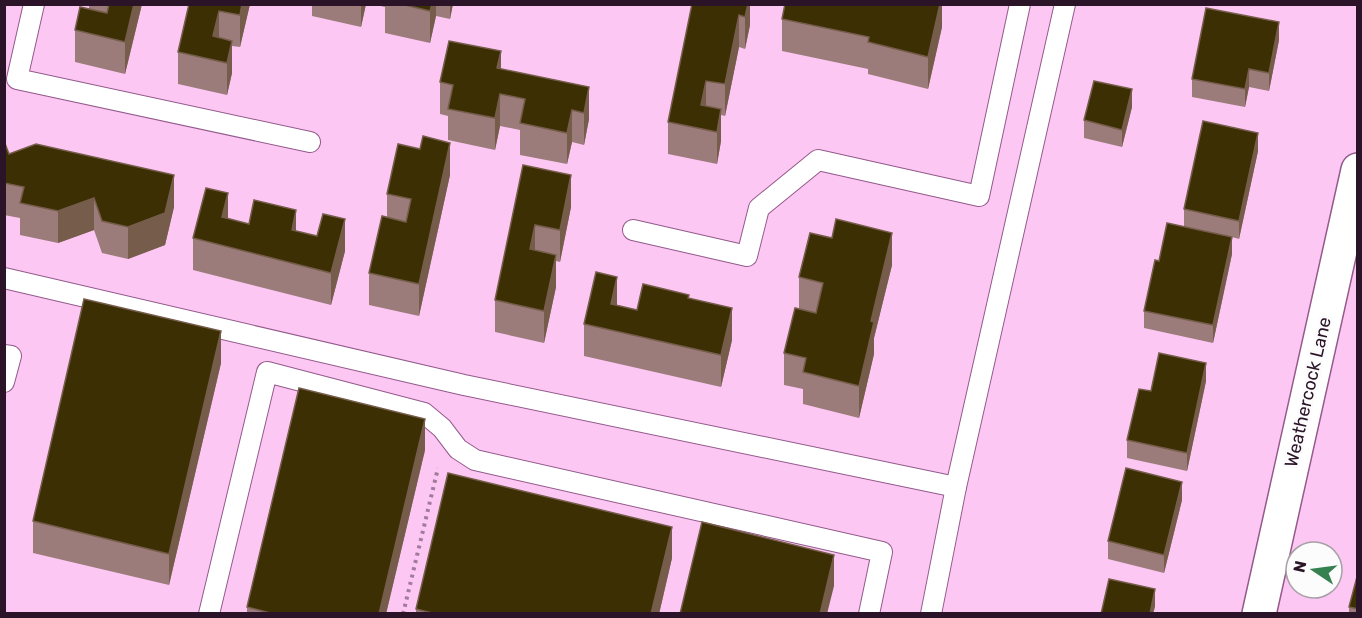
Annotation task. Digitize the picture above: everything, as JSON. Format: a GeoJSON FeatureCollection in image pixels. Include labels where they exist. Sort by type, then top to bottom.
{"type":"FeatureCollection","features":[{"type":"Feature","properties":{"kind":"street","name":"Weathercock Lane"},"geometry":{"type":"LineString","coordinates":[[1259,614],[1358,170]]}},
{"type":"Feature","properties":{"kind":"lane"},"geometry":{"type":"LineString","coordinates":[[34,4],[17,79],[310,142]]}},
{"type":"Feature","properties":{"kind":"lane"},"geometry":{"type":"LineString","coordinates":[[633,230],[747,255],[759,208],[818,160],[979,196],[1020,4]]}},
{"type":"Feature","properties":{"kind":"lane"},"geometry":{"type":"LineString","coordinates":[[931,614],[956,487],[1065,4]]}},
{"type":"Feature","properties":{"kind":"lane"},"geometry":{"type":"LineString","coordinates":[[4,278],[464,385],[956,487]]}},
{"type":"Feature","properties":{"kind":"lane"},"geometry":{"type":"LineString","coordinates":[[4,355],[10,356],[4,382]]}},
{"type":"Feature","properties":{"kind":"lane"},"geometry":{"type":"LineString","coordinates":[[209,614],[267,372],[424,413],[446,433],[458,449],[475,460],[882,552],[869,614]]}},
{"type":"Feature","properties":{"kind":"path"},"geometry":{"type":"LineString","coordinates":[[403,614],[446,433]]}},
{"type":"Feature","properties":{"kind":"building"},"geometry":{"type":"Polygon","coordinates":[[[109,4],[134,4],[125,42],[75,30],[80,7],[107,13],[109,4]]]}},
{"type":"Feature","properties":{"kind":"building"},"geometry":{"type":"Polygon","coordinates":[[[189,4],[242,4],[240,15],[219,11],[213,36],[232,41],[227,63],[178,52],[189,4]]]}},
{"type":"Feature","properties":{"kind":"building"},"geometry":{"type":"Polygon","coordinates":[[[401,4],[432,4],[430,11],[401,4]]]}},
{"type":"Feature","properties":{"kind":"building"},"geometry":{"type":"Polygon","coordinates":[[[692,4],[748,4],[745,17],[739,15],[725,84],[706,81],[701,105],[721,109],[717,132],[668,122],[692,4]]]}},
{"type":"Feature","properties":{"kind":"building"},"geometry":{"type":"Polygon","coordinates":[[[785,4],[940,4],[928,57],[868,42],[869,37],[782,19],[785,4]]]}},
{"type":"Feature","properties":{"kind":"building"},"geometry":{"type":"Polygon","coordinates":[[[1206,8],[1279,22],[1269,73],[1249,69],[1245,89],[1192,79],[1206,8]]]}},
{"type":"Feature","properties":{"kind":"building"},"geometry":{"type":"Polygon","coordinates":[[[449,41],[501,51],[497,68],[589,87],[584,113],[572,110],[567,133],[520,123],[525,99],[500,94],[495,118],[448,109],[453,85],[440,82],[449,41]]]}},
{"type":"Feature","properties":{"kind":"building"},"geometry":{"type":"Polygon","coordinates":[[[1094,81],[1132,89],[1122,130],[1084,120],[1094,81]]]}},
{"type":"Feature","properties":{"kind":"building"},"geometry":{"type":"Polygon","coordinates":[[[1203,121],[1258,133],[1239,221],[1184,209],[1203,121]]]}},
{"type":"Feature","properties":{"kind":"building"},"geometry":{"type":"Polygon","coordinates":[[[423,136],[450,143],[419,284],[369,273],[382,216],[406,222],[411,199],[387,194],[398,144],[420,149],[423,136]]]}},
{"type":"Feature","properties":{"kind":"building"},"geometry":{"type":"Polygon","coordinates":[[[4,141],[9,154],[36,144],[174,175],[165,213],[128,227],[102,221],[94,198],[58,211],[20,203],[24,187],[4,183],[4,141]]]}},
{"type":"Feature","properties":{"kind":"building"},"geometry":{"type":"Polygon","coordinates":[[[523,165],[571,175],[560,230],[535,225],[530,249],[556,255],[544,311],[495,300],[523,165]]]}},
{"type":"Feature","properties":{"kind":"building"},"geometry":{"type":"Polygon","coordinates":[[[206,188],[228,193],[222,217],[249,224],[254,200],[296,210],[292,230],[317,236],[323,214],[345,219],[331,273],[193,238],[206,188]]]}},
{"type":"Feature","properties":{"kind":"building"},"geometry":{"type":"Polygon","coordinates":[[[836,219],[892,233],[871,321],[874,322],[859,386],[803,372],[806,358],[784,353],[795,308],[816,313],[823,283],[799,277],[810,233],[832,238],[836,219]]]}},
{"type":"Feature","properties":{"kind":"building"},"geometry":{"type":"Polygon","coordinates":[[[1167,223],[1232,237],[1213,325],[1144,311],[1155,260],[1159,261],[1167,223]]]}},
{"type":"Feature","properties":{"kind":"building"},"geometry":{"type":"Polygon","coordinates":[[[596,272],[617,277],[611,304],[637,310],[643,284],[689,295],[688,298],[732,308],[721,355],[584,324],[596,272]]]}},
{"type":"Feature","properties":{"kind":"building"},"geometry":{"type":"Polygon","coordinates":[[[84,299],[221,331],[169,554],[33,521],[84,299]]]}},
{"type":"Feature","properties":{"kind":"building"},"geometry":{"type":"Polygon","coordinates":[[[1159,353],[1206,363],[1187,453],[1127,440],[1139,389],[1151,391],[1159,353]]]}},
{"type":"Feature","properties":{"kind":"building"},"geometry":{"type":"Polygon","coordinates":[[[299,388],[425,419],[379,614],[274,614],[247,607],[299,388]]]}},
{"type":"Feature","properties":{"kind":"building"},"geometry":{"type":"Polygon","coordinates":[[[1126,468],[1182,482],[1164,555],[1108,541],[1126,468]]]}},
{"type":"Feature","properties":{"kind":"building"},"geometry":{"type":"Polygon","coordinates":[[[448,473],[672,527],[651,614],[436,614],[416,609],[448,473]]]}},
{"type":"Feature","properties":{"kind":"building"},"geometry":{"type":"Polygon","coordinates":[[[702,522],[834,555],[820,614],[680,614],[702,522]]]}},
{"type":"Feature","properties":{"kind":"building"},"geometry":{"type":"Polygon","coordinates":[[[1358,573],[1358,609],[1349,607],[1358,573]]]}},
{"type":"Feature","properties":{"kind":"building"},"geometry":{"type":"Polygon","coordinates":[[[1109,579],[1155,589],[1150,614],[1101,614],[1109,579]]]}}]}
